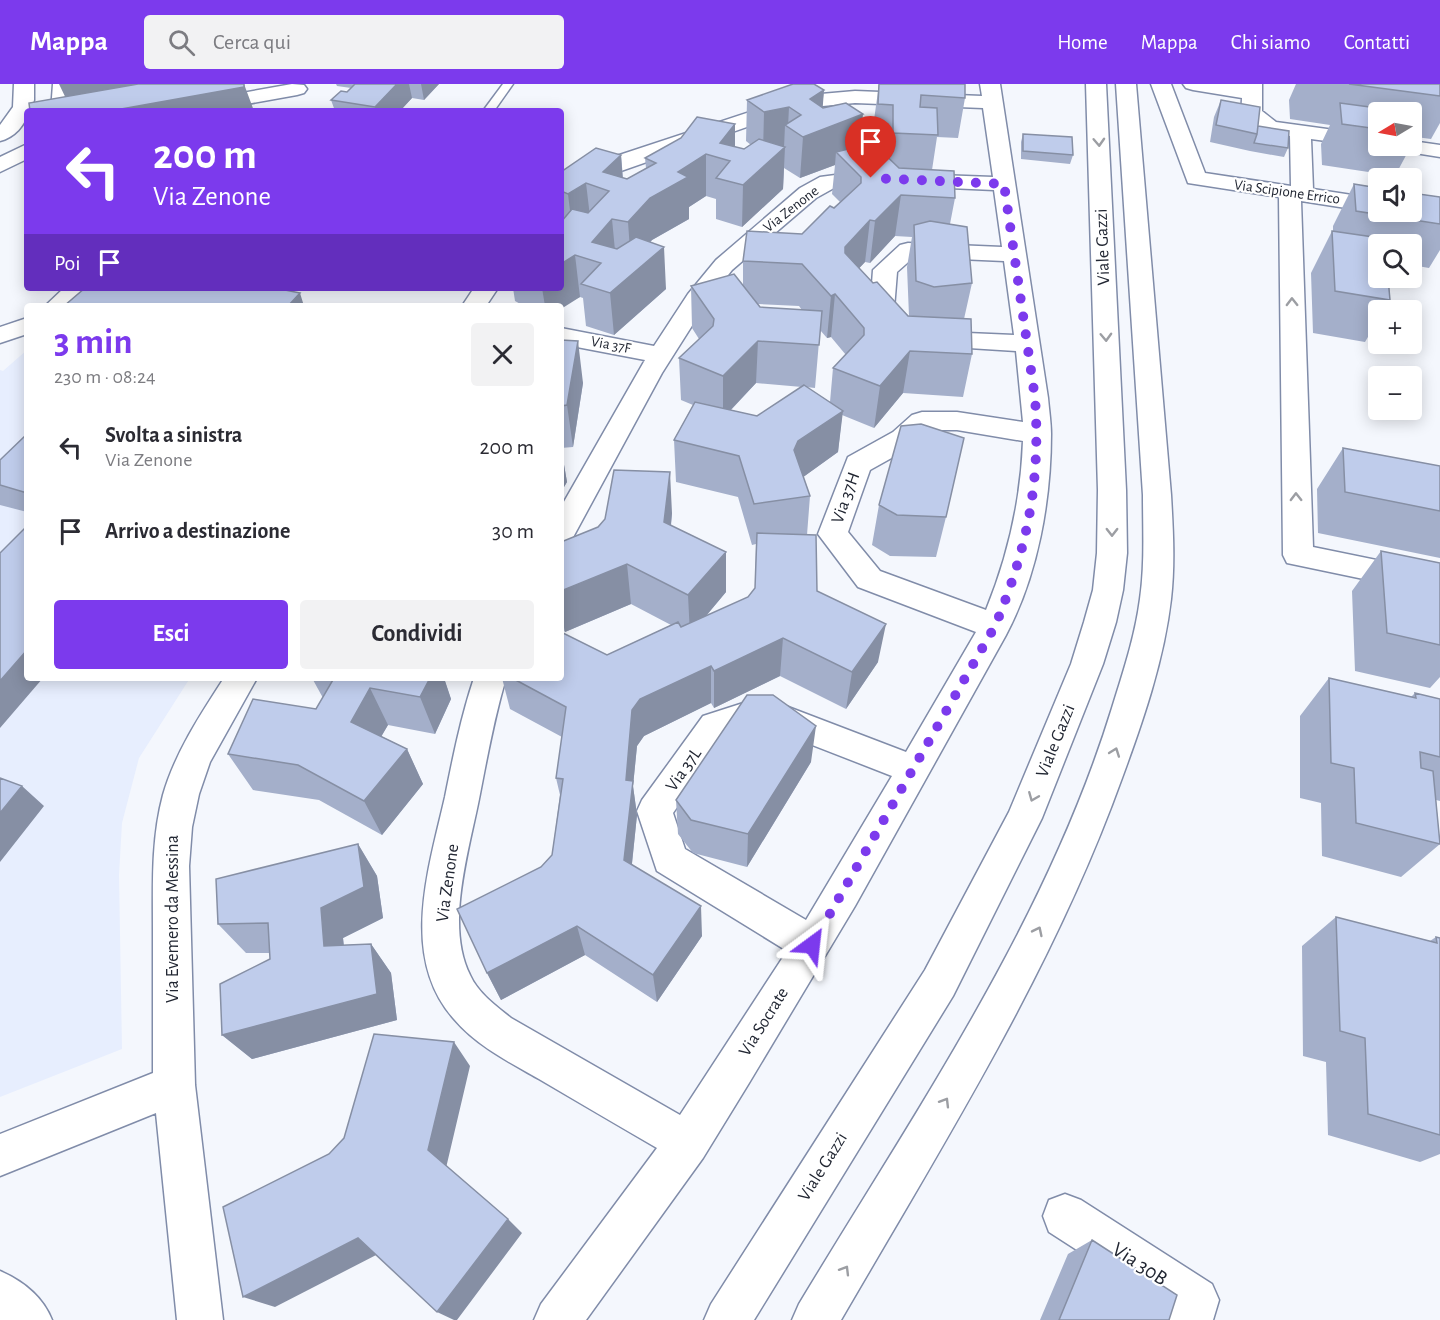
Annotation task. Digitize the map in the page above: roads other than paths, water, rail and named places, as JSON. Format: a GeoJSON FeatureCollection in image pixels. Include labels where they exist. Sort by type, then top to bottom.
{"type":"FeatureCollection","features":[{"type":"Feature","properties":{"kind":"street"},"geometry":{"type":"LineString","coordinates":[[24,84],[24,108]]}},
{"type":"Feature","properties":{"kind":"street"},"geometry":{"type":"LineString","coordinates":[[61,108],[63,84]]}},
{"type":"Feature","properties":{"kind":"street","name":"Viale Gazzi"},"geometry":{"type":"LineString","coordinates":[[727,1320],[939,983],[1024,818],[1087,664],[1100,622],[1108,590],[1112,553],[1112,500],[1096,84]]}},
{"type":"Feature","properties":{"kind":"street","name":"Viale Gazzi"},"geometry":{"type":"LineString","coordinates":[[815,1320],[996,1016],[1080,845],[1118,744],[1150,635],[1159,560],[1157,495],[1126,84]]}},
{"type":"Feature","properties":{"kind":"street","name":"Via Scipione Errico"},"geometry":{"type":"LineString","coordinates":[[1161,84],[1196,178],[1368,204]]}},
{"type":"Feature","properties":{"kind":"street"},"geometry":{"type":"LineString","coordinates":[[1192,84],[1251,89],[1251,113],[1270,127],[1368,141]]}},
{"type":"Feature","properties":{"kind":"street"},"geometry":{"type":"LineString","coordinates":[[190,108],[298,87],[296,108]]}},
{"type":"Feature","properties":{"kind":"street"},"geometry":{"type":"LineString","coordinates":[[564,184],[591,172],[798,102],[855,97],[991,93]]}},
{"type":"Feature","properties":{"kind":"street","name":"Via Socrate"},"geometry":{"type":"LineString","coordinates":[[557,1320],[617,1245],[688,1143],[812,945],[995,626],[1014,581],[1025,541],[1035,477],[1038,434],[1028,344],[991,93]]}},
{"type":"Feature","properties":{"kind":"street"},"geometry":{"type":"LineString","coordinates":[[0,135],[9,129],[24,108]]}},
{"type":"Feature","properties":{"kind":"street"},"geometry":{"type":"LineString","coordinates":[[1300,131],[1296,193],[1298,555],[1440,584]]}},
{"type":"Feature","properties":{"kind":"street"},"geometry":{"type":"LineString","coordinates":[[1422,149],[1440,151]]}},
{"type":"Feature","properties":{"kind":"street"},"geometry":{"type":"LineString","coordinates":[[0,166],[24,152]]}},
{"type":"Feature","properties":{"kind":"street","name":"Via Zenone"},"geometry":{"type":"LineString","coordinates":[[564,528],[655,364],[697,299],[724,265],[766,227],[818,187],[828,182],[858,178],[1004,184]]}},
{"type":"Feature","properties":{"kind":"street"},"geometry":{"type":"LineString","coordinates":[[1015,255],[908,250],[885,270],[882,311],[914,338],[1028,344]]}},
{"type":"Feature","properties":{"kind":"street"},"geometry":{"type":"LineString","coordinates":[[0,335],[24,327]]}},
{"type":"Feature","properties":{"kind":"street","name":"Via 37F"},"geometry":{"type":"LineString","coordinates":[[564,337],[655,364]]}},
{"type":"Feature","properties":{"kind":"street","name":"Via 37F"},"geometry":{"type":"LineString","coordinates":[[564,357],[655,364]]}},
{"type":"Feature","properties":{"kind":"street","name":"Via 37H"},"geometry":{"type":"LineString","coordinates":[[995,626],[869,579],[833,534],[858,464],[903,439],[922,421],[957,421],[1038,434]]}},
{"type":"Feature","properties":{"kind":"street","name":"Via Evemero da Messina"},"geometry":{"type":"LineString","coordinates":[[200,1320],[174,1085],[171,866],[174,827],[181,794],[193,761],[211,726],[239,681]]}},
{"type":"Feature","properties":{"kind":"street","name":"Via Zenone"},"geometry":{"type":"LineString","coordinates":[[489,681],[480,708],[444,890],[441,925],[445,959],[454,987],[472,1011],[497,1032],[688,1143]]}},
{"type":"Feature","properties":{"kind":"street","name":"Via 37L"},"geometry":{"type":"LineString","coordinates":[[812,945],[670,859],[655,811],[715,726],[762,711],[914,770]]}},
{"type":"Feature","properties":{"kind":"street"},"geometry":{"type":"LineString","coordinates":[[0,1155],[174,1085]]}},
{"type":"Feature","properties":{"kind":"street","name":"Via 30B"},"geometry":{"type":"LineString","coordinates":[[1065,1216],[1196,1300],[1190,1320]]}},
{"type":"Feature","properties":{"kind":"street"},"geometry":{"type":"LineString","coordinates":[[0,1294],[29,1320]]}},
{"type":"Feature","properties":{"kind":"lane"},"geometry":{"type":"LineString","coordinates":[[490,108],[508,84]]}}]}
